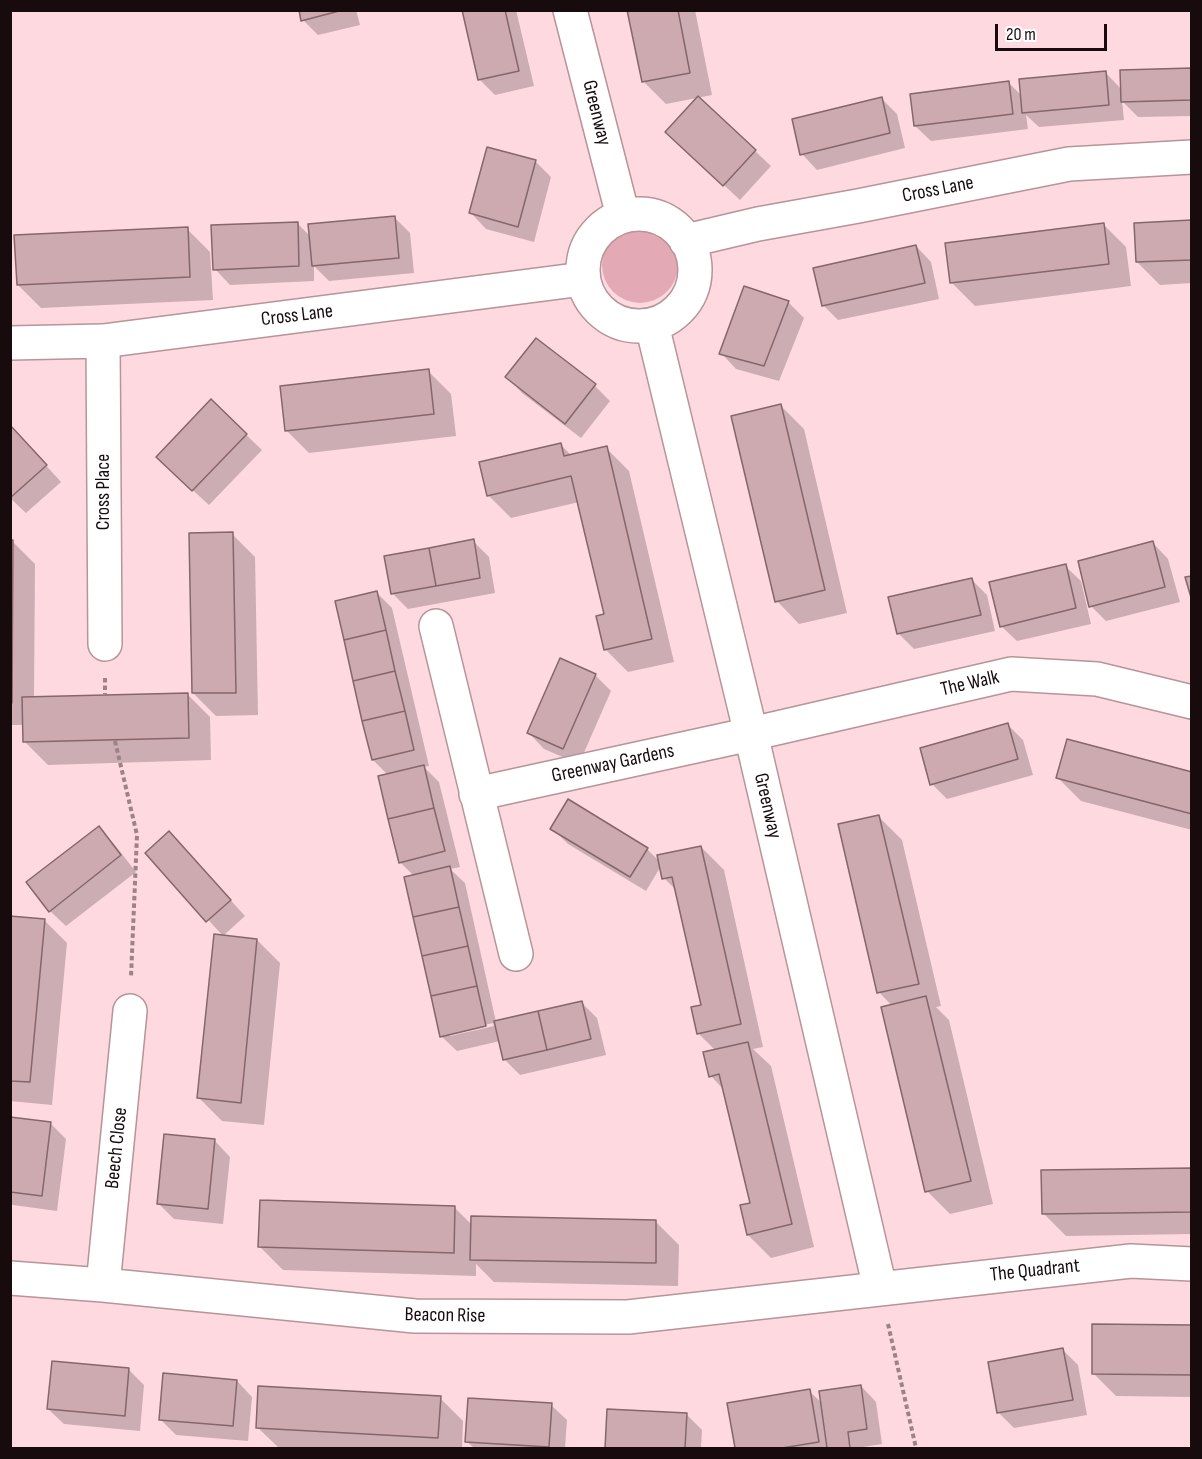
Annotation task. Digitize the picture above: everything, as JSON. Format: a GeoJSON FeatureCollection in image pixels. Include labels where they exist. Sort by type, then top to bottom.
{"type":"FeatureCollection","features":[{"type":"Feature","properties":{"kind":"street","name":"Greenway"},"geometry":{"type":"LineString","coordinates":[[570,10],[623,216]]}},
{"type":"Feature","properties":{"kind":"street","name":"Cross Lane"},"geometry":{"type":"LineString","coordinates":[[686,241],[758,224],[1069,164],[1191,157]]}},
{"type":"Feature","properties":{"kind":"street"},"geometry":{"type":"LineString","coordinates":[[641,214],[659,218],[675,227],[686,241],[694,260],[694,281],[686,301],[671,316],[652,325],[629,325],[607,317],[591,300],[583,279],[583,259],[591,240],[605,225],[623,216],[641,214]]}},
{"type":"Feature","properties":{"kind":"street","name":"Cross Lane"},"geometry":{"type":"LineString","coordinates":[[10,343],[103,341],[583,279]]}},
{"type":"Feature","properties":{"kind":"street","name":"Greenway"},"geometry":{"type":"LineString","coordinates":[[652,325],[751,734],[880,1288]]}},
{"type":"Feature","properties":{"kind":"street","name":"Cross Place"},"geometry":{"type":"LineString","coordinates":[[103,341],[105,644]]}},
{"type":"Feature","properties":{"kind":"street"},"geometry":{"type":"LineString","coordinates":[[436,626],[516,954]]}},
{"type":"Feature","properties":{"kind":"street","name":"The Walk"},"geometry":{"type":"LineString","coordinates":[[751,734],[1011,674],[1097,679],[1191,702]]}},
{"type":"Feature","properties":{"kind":"street","name":"Greenway Gardens"},"geometry":{"type":"LineString","coordinates":[[476,794],[751,734]]}},
{"type":"Feature","properties":{"kind":"street","name":"Beech Close"},"geometry":{"type":"LineString","coordinates":[[103,1285],[130,1011]]}},
{"type":"Feature","properties":{"kind":"street","name":"The Quadrant"},"geometry":{"type":"LineString","coordinates":[[880,1288],[1131,1261],[1191,1264]]}},
{"type":"Feature","properties":{"kind":"street","name":"Beacon Rise"},"geometry":{"type":"LineString","coordinates":[[10,1278],[415,1316],[628,1317],[880,1288]]}},
{"type":"Feature","properties":{"kind":"path"},"geometry":{"type":"LineString","coordinates":[[115,741],[137,835],[130,1011]]}},
{"type":"Feature","properties":{"kind":"path"},"geometry":{"type":"LineString","coordinates":[[880,1288],[916,1449]]}},
{"type":"Feature","properties":{"kind":"shaded area"},"geometry":{"type":"Polygon","coordinates":[[[640,227],[654,230],[667,238],[675,251],[678,265],[675,279],[667,292],[654,300],[640,303],[626,300],[613,292],[605,279],[602,265],[605,251],[613,238],[626,230],[640,227]]]}},
{"type":"Feature","properties":{"kind":"building"},"geometry":{"type":"Polygon","coordinates":[[[299,10],[343,10],[301,21],[299,10]]]}},
{"type":"Feature","properties":{"kind":"building"},"geometry":{"type":"Polygon","coordinates":[[[462,10],[505,10],[519,71],[478,80],[462,10]]]}},
{"type":"Feature","properties":{"kind":"building"},"geometry":{"type":"Polygon","coordinates":[[[627,10],[678,10],[690,73],[642,82],[627,10]]]}},
{"type":"Feature","properties":{"kind":"building"},"geometry":{"type":"Polygon","coordinates":[[[1192,68],[1192,100],[1121,102],[1120,70],[1192,68]]]}},
{"type":"Feature","properties":{"kind":"building"},"geometry":{"type":"Polygon","coordinates":[[[1106,71],[1109,105],[1022,113],[1019,79],[1106,71]]]}},
{"type":"Feature","properties":{"kind":"building"},"geometry":{"type":"Polygon","coordinates":[[[1009,81],[1013,114],[914,126],[910,94],[1009,81]]]}},
{"type":"Feature","properties":{"kind":"building"},"geometry":{"type":"Polygon","coordinates":[[[698,96],[756,150],[723,186],[665,132],[698,96]]]}},
{"type":"Feature","properties":{"kind":"building"},"geometry":{"type":"Polygon","coordinates":[[[882,97],[890,133],[800,155],[792,119],[882,97]]]}},
{"type":"Feature","properties":{"kind":"building"},"geometry":{"type":"Polygon","coordinates":[[[487,147],[536,160],[518,227],[469,213],[487,147]]]}},
{"type":"Feature","properties":{"kind":"building"},"geometry":{"type":"Polygon","coordinates":[[[395,216],[399,258],[312,266],[308,224],[395,216]]]}},
{"type":"Feature","properties":{"kind":"building"},"geometry":{"type":"Polygon","coordinates":[[[1192,220],[1192,260],[1136,262],[1134,223],[1192,220]]]}},
{"type":"Feature","properties":{"kind":"building"},"geometry":{"type":"Polygon","coordinates":[[[298,222],[299,266],[213,270],[211,225],[298,222]]]}},
{"type":"Feature","properties":{"kind":"building"},"geometry":{"type":"Polygon","coordinates":[[[1104,223],[1109,264],[950,283],[945,243],[1104,223]]]}},
{"type":"Feature","properties":{"kind":"building"},"geometry":{"type":"Polygon","coordinates":[[[188,227],[190,277],[17,285],[14,235],[188,227]]]}},
{"type":"Feature","properties":{"kind":"building"},"geometry":{"type":"Polygon","coordinates":[[[916,245],[925,283],[822,306],[813,268],[916,245]]]}},
{"type":"Feature","properties":{"kind":"building"},"geometry":{"type":"Polygon","coordinates":[[[744,286],[789,301],[764,366],[719,354],[744,286]]]}},
{"type":"Feature","properties":{"kind":"building"},"geometry":{"type":"Polygon","coordinates":[[[536,338],[596,384],[565,424],[505,377],[536,338]]]}},
{"type":"Feature","properties":{"kind":"building"},"geometry":{"type":"Polygon","coordinates":[[[429,369],[434,414],[285,431],[280,386],[429,369]]]}},
{"type":"Feature","properties":{"kind":"building"},"geometry":{"type":"Polygon","coordinates":[[[211,399],[247,434],[192,491],[156,457],[211,399]]]}},
{"type":"Feature","properties":{"kind":"building"},"geometry":{"type":"Polygon","coordinates":[[[781,404],[825,590],[775,602],[731,416],[781,404]]]}},
{"type":"Feature","properties":{"kind":"building"},"geometry":{"type":"Polygon","coordinates":[[[10,425],[47,465],[10,498],[10,425]]]}},
{"type":"Feature","properties":{"kind":"building"},"geometry":{"type":"Polygon","coordinates":[[[561,443],[564,456],[607,446],[652,639],[604,650],[596,616],[604,614],[571,476],[487,496],[479,462],[561,443]]]}},
{"type":"Feature","properties":{"kind":"building"},"geometry":{"type":"Polygon","coordinates":[[[233,532],[236,693],[192,693],[189,533],[233,532]]]}},
{"type":"Feature","properties":{"kind":"building"},"geometry":{"type":"Polygon","coordinates":[[[474,539],[480,578],[436,586],[429,548],[474,539]]]}},
{"type":"Feature","properties":{"kind":"building"},"geometry":{"type":"Polygon","coordinates":[[[10,540],[13,540],[12,703],[10,703],[10,540]]]}},
{"type":"Feature","properties":{"kind":"building"},"geometry":{"type":"Polygon","coordinates":[[[1153,541],[1165,587],[1089,607],[1078,561],[1153,541]]]}},
{"type":"Feature","properties":{"kind":"building"},"geometry":{"type":"Polygon","coordinates":[[[429,548],[436,586],[391,594],[384,556],[429,548]]]}},
{"type":"Feature","properties":{"kind":"building"},"geometry":{"type":"Polygon","coordinates":[[[1066,564],[1076,608],[1000,627],[989,582],[1066,564]]]}},
{"type":"Feature","properties":{"kind":"building"},"geometry":{"type":"Polygon","coordinates":[[[1192,576],[1192,601],[1185,577],[1192,576]]]}},
{"type":"Feature","properties":{"kind":"building"},"geometry":{"type":"Polygon","coordinates":[[[972,578],[981,615],[897,634],[888,597],[972,578]]]}},
{"type":"Feature","properties":{"kind":"building"},"geometry":{"type":"Polygon","coordinates":[[[377,591],[386,630],[344,640],[335,601],[377,591]]]}},
{"type":"Feature","properties":{"kind":"building"},"geometry":{"type":"Polygon","coordinates":[[[386,630],[395,671],[353,681],[344,640],[386,630]]]}},
{"type":"Feature","properties":{"kind":"building"},"geometry":{"type":"Polygon","coordinates":[[[560,658],[596,674],[563,749],[527,733],[560,658]]]}},
{"type":"Feature","properties":{"kind":"building"},"geometry":{"type":"Polygon","coordinates":[[[395,671],[405,711],[362,721],[353,681],[395,671]]]}},
{"type":"Feature","properties":{"kind":"building"},"geometry":{"type":"Polygon","coordinates":[[[188,693],[189,738],[23,742],[22,697],[188,693]]]}},
{"type":"Feature","properties":{"kind":"building"},"geometry":{"type":"Polygon","coordinates":[[[405,711],[414,750],[372,760],[362,721],[405,711]]]}},
{"type":"Feature","properties":{"kind":"building"},"geometry":{"type":"Polygon","coordinates":[[[1008,723],[1018,759],[930,785],[920,748],[1008,723]]]}},
{"type":"Feature","properties":{"kind":"building"},"geometry":{"type":"Polygon","coordinates":[[[1067,739],[1192,772],[1192,814],[1056,778],[1067,739]]]}},
{"type":"Feature","properties":{"kind":"building"},"geometry":{"type":"Polygon","coordinates":[[[424,765],[434,808],[388,819],[378,776],[424,765]]]}},
{"type":"Feature","properties":{"kind":"building"},"geometry":{"type":"Polygon","coordinates":[[[568,799],[648,848],[630,877],[550,829],[568,799]]]}},
{"type":"Feature","properties":{"kind":"building"},"geometry":{"type":"Polygon","coordinates":[[[434,808],[445,851],[399,863],[388,819],[434,808]]]}},
{"type":"Feature","properties":{"kind":"building"},"geometry":{"type":"Polygon","coordinates":[[[879,815],[919,984],[877,993],[838,824],[879,815]]]}},
{"type":"Feature","properties":{"kind":"building"},"geometry":{"type":"Polygon","coordinates":[[[99,826],[121,855],[49,912],[26,882],[99,826]]]}},
{"type":"Feature","properties":{"kind":"building"},"geometry":{"type":"Polygon","coordinates":[[[169,831],[231,900],[206,922],[145,853],[169,831]]]}},
{"type":"Feature","properties":{"kind":"building"},"geometry":{"type":"Polygon","coordinates":[[[701,846],[741,1024],[697,1034],[691,1007],[701,1005],[672,877],[662,879],[657,855],[701,846]]]}},
{"type":"Feature","properties":{"kind":"building"},"geometry":{"type":"Polygon","coordinates":[[[450,866],[459,907],[413,917],[404,877],[450,866]]]}},
{"type":"Feature","properties":{"kind":"building"},"geometry":{"type":"Polygon","coordinates":[[[459,907],[468,946],[422,956],[413,917],[459,907]]]}},
{"type":"Feature","properties":{"kind":"building"},"geometry":{"type":"Polygon","coordinates":[[[10,916],[45,919],[30,1082],[10,1081],[10,916]]]}},
{"type":"Feature","properties":{"kind":"building"},"geometry":{"type":"Polygon","coordinates":[[[214,934],[257,939],[241,1103],[197,1098],[214,934]]]}},
{"type":"Feature","properties":{"kind":"building"},"geometry":{"type":"Polygon","coordinates":[[[468,946],[477,986],[431,996],[422,956],[468,946]]]}},
{"type":"Feature","properties":{"kind":"building"},"geometry":{"type":"Polygon","coordinates":[[[477,986],[486,1026],[440,1037],[431,996],[477,986]]]}},
{"type":"Feature","properties":{"kind":"building"},"geometry":{"type":"Polygon","coordinates":[[[926,996],[971,1181],[925,1192],[881,1007],[926,996]]]}},
{"type":"Feature","properties":{"kind":"building"},"geometry":{"type":"Polygon","coordinates":[[[582,1001],[591,1039],[547,1050],[538,1011],[582,1001]]]}},
{"type":"Feature","properties":{"kind":"building"},"geometry":{"type":"Polygon","coordinates":[[[538,1011],[547,1050],[503,1060],[494,1021],[538,1011]]]}},
{"type":"Feature","properties":{"kind":"building"},"geometry":{"type":"Polygon","coordinates":[[[748,1042],[792,1224],[747,1235],[740,1205],[750,1203],[719,1074],[709,1077],[703,1052],[748,1042]]]}},
{"type":"Feature","properties":{"kind":"building"},"geometry":{"type":"Polygon","coordinates":[[[10,1117],[51,1122],[42,1196],[10,1192],[10,1117]]]}},
{"type":"Feature","properties":{"kind":"building"},"geometry":{"type":"Polygon","coordinates":[[[164,1134],[215,1139],[208,1209],[157,1204],[164,1134]]]}},
{"type":"Feature","properties":{"kind":"building"},"geometry":{"type":"Polygon","coordinates":[[[1192,1168],[1192,1212],[1042,1214],[1041,1170],[1192,1168]]]}},
{"type":"Feature","properties":{"kind":"building"},"geometry":{"type":"Polygon","coordinates":[[[260,1200],[455,1206],[454,1253],[258,1247],[260,1200]]]}},
{"type":"Feature","properties":{"kind":"building"},"geometry":{"type":"Polygon","coordinates":[[[471,1216],[656,1220],[656,1263],[470,1260],[471,1216]]]}},
{"type":"Feature","properties":{"kind":"building"},"geometry":{"type":"Polygon","coordinates":[[[1092,1324],[1192,1325],[1192,1375],[1092,1374],[1092,1324]]]}},
{"type":"Feature","properties":{"kind":"building"},"geometry":{"type":"Polygon","coordinates":[[[1063,1348],[1073,1400],[997,1413],[988,1362],[1063,1348]]]}},
{"type":"Feature","properties":{"kind":"building"},"geometry":{"type":"Polygon","coordinates":[[[52,1361],[129,1368],[125,1416],[47,1409],[52,1361]]]}},
{"type":"Feature","properties":{"kind":"building"},"geometry":{"type":"Polygon","coordinates":[[[163,1373],[237,1380],[233,1426],[159,1420],[163,1373]]]}},
{"type":"Feature","properties":{"kind":"building"},"geometry":{"type":"Polygon","coordinates":[[[861,1385],[867,1429],[848,1432],[850,1448],[827,1448],[819,1391],[861,1385]]]}},
{"type":"Feature","properties":{"kind":"building"},"geometry":{"type":"Polygon","coordinates":[[[258,1386],[441,1396],[438,1438],[256,1428],[258,1386]]]}},
{"type":"Feature","properties":{"kind":"building"},"geometry":{"type":"Polygon","coordinates":[[[810,1389],[819,1442],[782,1448],[735,1448],[727,1403],[810,1389]]]}},
{"type":"Feature","properties":{"kind":"building"},"geometry":{"type":"Polygon","coordinates":[[[468,1398],[552,1403],[549,1447],[465,1442],[468,1398]]]}},
{"type":"Feature","properties":{"kind":"building"},"geometry":{"type":"Polygon","coordinates":[[[607,1409],[687,1413],[685,1448],[605,1448],[607,1409]]]}}]}
